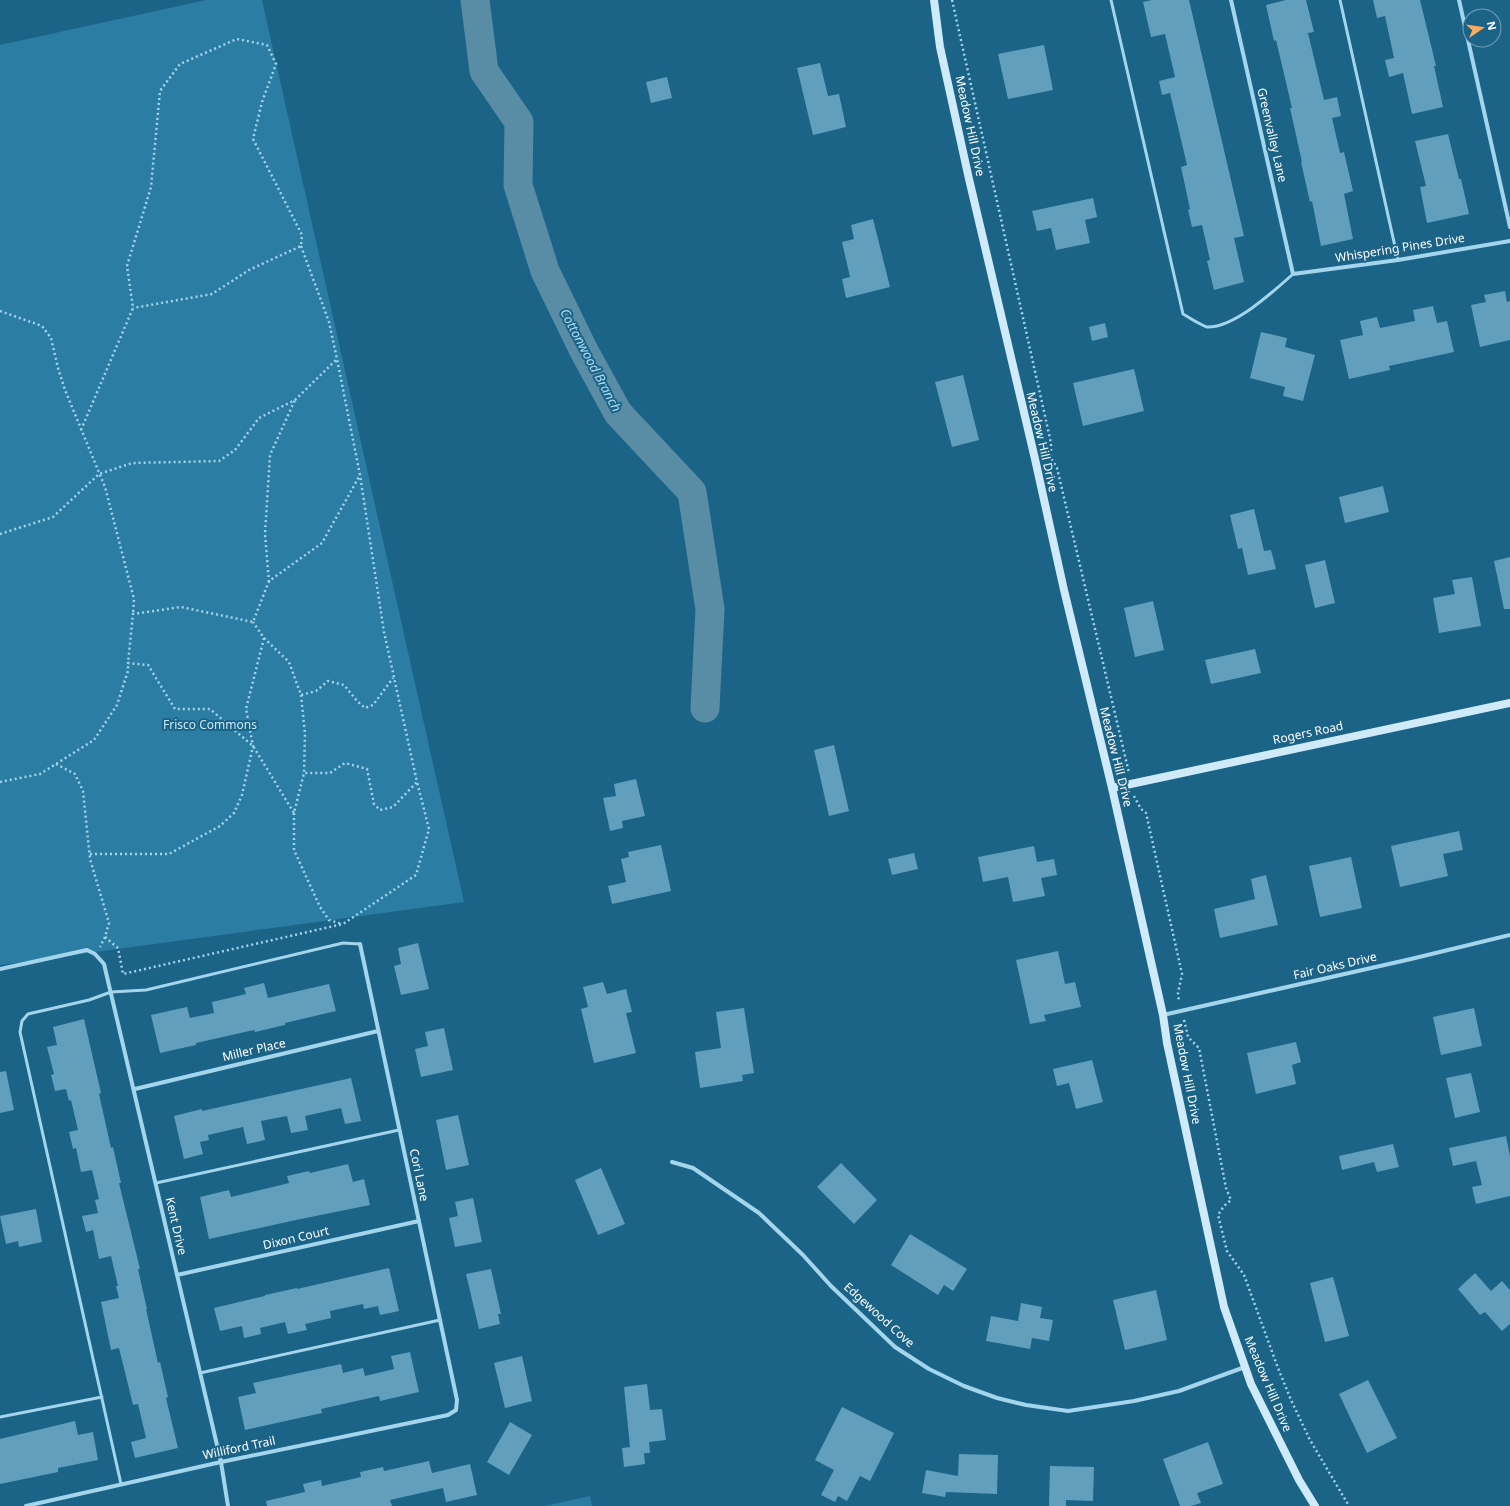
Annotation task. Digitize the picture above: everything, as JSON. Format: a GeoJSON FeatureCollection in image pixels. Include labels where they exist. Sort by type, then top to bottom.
{"type":"FeatureCollection","features":[{"type":"Feature","properties":{"kind":"street","name":"Meadow Hill Drive"},"geometry":{"type":"LineString","coordinates":[[934,0],[940,47],[969,179],[1071,621],[1112,788],[1163,1014],[1167,1043],[1224,1307],[1244,1367],[1278,1441],[1315,1506]]}},
{"type":"Feature","properties":{"kind":"street","name":"Greenvalley Lane"},"geometry":{"type":"LineString","coordinates":[[1231,0],[1293,274]]}},
{"type":"Feature","properties":{"kind":"street"},"geometry":{"type":"LineString","coordinates":[[1459,0],[1510,227]]}},
{"type":"Feature","properties":{"kind":"street","name":"Whispering Pines Drive"},"geometry":{"type":"LineString","coordinates":[[1293,274],[1398,260],[1510,241]]}},
{"type":"Feature","properties":{"kind":"street","name":"Rogers Road"},"geometry":{"type":"LineString","coordinates":[[1112,788],[1510,703]]}},
{"type":"Feature","properties":{"kind":"street","name":"Fair Oaks Drive"},"geometry":{"type":"LineString","coordinates":[[1163,1014],[1411,959],[1510,935]]}},
{"type":"Feature","properties":{"kind":"street","name":"Cori Lane"},"geometry":{"type":"LineString","coordinates":[[360,944],[457,1400],[456,1410]]}},
{"type":"Feature","properties":{"kind":"street"},"geometry":{"type":"LineString","coordinates":[[0,970],[87,950],[95,954]]}},
{"type":"Feature","properties":{"kind":"street","name":"Kent Drive"},"geometry":{"type":"LineString","coordinates":[[95,954],[104,964],[111,992],[221,1462],[228,1506]]}},
{"type":"Feature","properties":{"kind":"street","name":"Miller Place"},"geometry":{"type":"LineString","coordinates":[[134,1089],[378,1031]]}},
{"type":"Feature","properties":{"kind":"street","name":"Edgewood Cove"},"geometry":{"type":"LineString","coordinates":[[672,1162],[693,1168],[759,1213],[803,1255],[831,1286],[895,1347],[929,1369],[964,1386],[997,1398],[1026,1405],[1068,1410],[1134,1402],[1179,1391],[1244,1367]]}},
{"type":"Feature","properties":{"kind":"street","name":"Dixon Court"},"geometry":{"type":"LineString","coordinates":[[177,1275],[419,1221]]}},
{"type":"Feature","properties":{"kind":"street","name":"Williford Trail"},"geometry":{"type":"LineString","coordinates":[[26,1506],[221,1462],[448,1416],[456,1410]]}},
{"type":"Feature","properties":{"kind":"lane"},"geometry":{"type":"LineString","coordinates":[[1111,0],[1183,314],[1206,327],[1229,323],[1272,293],[1293,274]]}},
{"type":"Feature","properties":{"kind":"lane"},"geometry":{"type":"LineString","coordinates":[[1340,0],[1398,260]]}},
{"type":"Feature","properties":{"kind":"lane"},"geometry":{"type":"LineString","coordinates":[[121,1484],[20,1032],[22,1020],[28,1014],[89,1000],[111,992],[146,990],[343,943],[360,944]]}},
{"type":"Feature","properties":{"kind":"lane"},"geometry":{"type":"LineString","coordinates":[[156,1183],[399,1130]]}},
{"type":"Feature","properties":{"kind":"lane"},"geometry":{"type":"LineString","coordinates":[[200,1373],[440,1320]]}},
{"type":"Feature","properties":{"kind":"lane"},"geometry":{"type":"LineString","coordinates":[[0,1417],[102,1396]]}},
{"type":"Feature","properties":{"kind":"path"},"geometry":{"type":"LineString","coordinates":[[952,0],[1051,443],[1051,458],[1057,468],[1129,771]]}},
{"type":"Feature","properties":{"kind":"path"},"geometry":{"type":"LineString","coordinates":[[81,430],[133,308],[127,266],[151,187],[160,91],[180,64],[237,39],[267,46],[276,64],[262,102],[253,139],[302,235],[301,246],[329,322],[360,475],[384,632],[417,782],[429,829],[416,875],[343,924],[123,974],[118,948],[105,937]]}},
{"type":"Feature","properties":{"kind":"path"},"geometry":{"type":"LineString","coordinates":[[133,308],[212,294],[249,270],[301,246]]}},
{"type":"Feature","properties":{"kind":"path"},"geometry":{"type":"LineString","coordinates":[[0,311],[42,326],[51,338],[65,390],[105,487],[134,599],[128,671],[117,706],[94,740],[40,774],[0,782]]}},
{"type":"Feature","properties":{"kind":"path"},"geometry":{"type":"LineString","coordinates":[[0,534],[53,518],[99,474],[132,463],[219,461],[235,450],[259,418],[295,400],[337,359]]}},
{"type":"Feature","properties":{"kind":"path"},"geometry":{"type":"LineString","coordinates":[[253,622],[269,581],[265,534],[270,455],[295,400]]}},
{"type":"Feature","properties":{"kind":"path"},"geometry":{"type":"LineString","coordinates":[[269,581],[322,543],[360,475]]}},
{"type":"Feature","properties":{"kind":"path"},"geometry":{"type":"LineString","coordinates":[[133,614],[181,607],[253,622],[264,638],[289,662],[301,695],[305,734],[304,773],[294,813],[294,850],[320,907],[329,920],[343,924]]}},
{"type":"Feature","properties":{"kind":"path"},"geometry":{"type":"LineString","coordinates":[[90,854],[169,854],[220,826],[234,813],[242,795],[253,746],[246,709],[264,638]]}},
{"type":"Feature","properties":{"kind":"path"},"geometry":{"type":"LineString","coordinates":[[128,663],[148,665],[176,709],[210,709],[253,746],[294,813]]}},
{"type":"Feature","properties":{"kind":"path"},"geometry":{"type":"LineString","coordinates":[[301,695],[316,691],[328,681],[344,685],[356,701],[365,708],[373,705],[394,678]]}},
{"type":"Feature","properties":{"kind":"path"},"geometry":{"type":"LineString","coordinates":[[304,773],[330,773],[345,763],[367,769],[374,804],[380,810],[393,807],[417,782]]}},
{"type":"Feature","properties":{"kind":"path"},"geometry":{"type":"LineString","coordinates":[[56,764],[75,774],[82,791],[90,854],[109,923],[105,937],[95,954]]}},
{"type":"Feature","properties":{"kind":"path"},"geometry":{"type":"LineString","coordinates":[[1135,799],[1141,809],[1146,813],[1174,937],[1182,974],[1178,993],[1180,1002]]}},
{"type":"Feature","properties":{"kind":"path"},"geometry":{"type":"LineString","coordinates":[[1185,1024],[1188,1038],[1199,1048],[1226,1188],[1231,1200],[1224,1206],[1218,1215],[1227,1250],[1244,1275],[1278,1368],[1310,1440],[1349,1506]]}},
{"type":"Feature","properties":{"kind":"green space","name":"Frisco Commons"},"geometry":{"type":"Polygon","coordinates":[[[206,0],[262,0],[464,902],[0,965],[0,45],[206,0]]]}},
{"type":"Feature","properties":{"kind":"green space"},"geometry":{"type":"Polygon","coordinates":[[[590,1496],[592,1506],[545,1506],[590,1496]]]}},
{"type":"Feature","properties":{"kind":"building"},"geometry":{"type":"Polygon","coordinates":[[[1152,0],[1189,0],[1244,236],[1234,238],[1244,282],[1214,290],[1207,261],[1210,260],[1202,225],[1192,227],[1188,210],[1190,209],[1181,167],[1187,165],[1170,93],[1162,95],[1159,81],[1175,77],[1165,34],[1151,37],[1143,2],[1152,0]]]}},
{"type":"Feature","properties":{"kind":"building"},"geometry":{"type":"Polygon","coordinates":[[[1286,0],[1306,0],[1314,32],[1308,33],[1324,100],[1337,97],[1341,116],[1332,118],[1340,153],[1344,152],[1353,191],[1344,194],[1353,239],[1321,246],[1312,201],[1310,202],[1301,162],[1290,108],[1292,108],[1266,5],[1286,0]]]}},
{"type":"Feature","properties":{"kind":"building"},"geometry":{"type":"Polygon","coordinates":[[[1373,0],[1420,0],[1436,66],[1434,66],[1443,107],[1412,114],[1403,73],[1389,77],[1385,60],[1394,58],[1385,16],[1377,18],[1373,0]]]}},
{"type":"Feature","properties":{"kind":"building"},"geometry":{"type":"Polygon","coordinates":[[[1044,45],[1053,90],[1008,99],[998,54],[1044,45]]]}},
{"type":"Feature","properties":{"kind":"building"},"geometry":{"type":"Polygon","coordinates":[[[820,63],[828,96],[839,94],[846,127],[813,135],[797,68],[820,63]]]}},
{"type":"Feature","properties":{"kind":"building"},"geometry":{"type":"Polygon","coordinates":[[[667,77],[672,98],[651,103],[646,82],[667,77]]]}},
{"type":"Feature","properties":{"kind":"building"},"geometry":{"type":"Polygon","coordinates":[[[1448,134],[1469,214],[1427,223],[1420,187],[1426,186],[1415,141],[1448,134]]]}},
{"type":"Feature","properties":{"kind":"building"},"geometry":{"type":"Polygon","coordinates":[[[1093,198],[1097,217],[1085,220],[1090,243],[1056,250],[1051,228],[1037,231],[1032,211],[1093,198]]]}},
{"type":"Feature","properties":{"kind":"building"},"geometry":{"type":"Polygon","coordinates":[[[873,219],[890,287],[846,298],[842,279],[850,277],[842,242],[854,239],[851,225],[873,219]]]}},
{"type":"Feature","properties":{"kind":"building"},"geometry":{"type":"Polygon","coordinates":[[[1505,291],[1507,302],[1510,301],[1510,340],[1480,347],[1471,305],[1486,302],[1484,295],[1505,291]]]}},
{"type":"Feature","properties":{"kind":"building"},"geometry":{"type":"Polygon","coordinates":[[[1433,306],[1437,323],[1447,321],[1454,352],[1389,366],[1390,370],[1349,379],[1340,340],[1363,335],[1360,321],[1377,317],[1380,328],[1415,321],[1413,310],[1433,306]]]}},
{"type":"Feature","properties":{"kind":"building"},"geometry":{"type":"Polygon","coordinates":[[[1105,323],[1108,337],[1092,341],[1089,327],[1105,323]]]}},
{"type":"Feature","properties":{"kind":"building"},"geometry":{"type":"Polygon","coordinates":[[[1261,332],[1287,338],[1285,347],[1315,355],[1303,401],[1283,396],[1285,387],[1250,378],[1261,332]]]}},
{"type":"Feature","properties":{"kind":"building"},"geometry":{"type":"Polygon","coordinates":[[[1134,369],[1144,411],[1083,426],[1073,383],[1134,369]]]}},
{"type":"Feature","properties":{"kind":"building"},"geometry":{"type":"Polygon","coordinates":[[[963,375],[979,440],[952,447],[935,382],[963,375]]]}},
{"type":"Feature","properties":{"kind":"building"},"geometry":{"type":"Polygon","coordinates":[[[1383,486],[1389,512],[1345,523],[1339,497],[1383,486]]]}},
{"type":"Feature","properties":{"kind":"building"},"geometry":{"type":"Polygon","coordinates":[[[1254,509],[1264,551],[1271,550],[1276,569],[1248,575],[1242,548],[1238,549],[1230,515],[1254,509]]]}},
{"type":"Feature","properties":{"kind":"building"},"geometry":{"type":"Polygon","coordinates":[[[1510,557],[1510,609],[1504,609],[1494,561],[1510,557]]]}},
{"type":"Feature","properties":{"kind":"building"},"geometry":{"type":"Polygon","coordinates":[[[1325,560],[1335,603],[1315,608],[1305,565],[1325,560]]]}},
{"type":"Feature","properties":{"kind":"building"},"geometry":{"type":"Polygon","coordinates":[[[1472,577],[1481,626],[1439,633],[1433,598],[1455,594],[1452,580],[1472,577]]]}},
{"type":"Feature","properties":{"kind":"building"},"geometry":{"type":"Polygon","coordinates":[[[1153,601],[1164,650],[1135,657],[1124,608],[1153,601]]]}},
{"type":"Feature","properties":{"kind":"building"},"geometry":{"type":"Polygon","coordinates":[[[1255,649],[1261,673],[1211,684],[1205,660],[1255,649]]]}},
{"type":"Feature","properties":{"kind":"building"},"geometry":{"type":"Polygon","coordinates":[[[834,745],[849,811],[829,816],[814,750],[834,745]]]}},
{"type":"Feature","properties":{"kind":"building"},"geometry":{"type":"Polygon","coordinates":[[[636,779],[645,816],[622,821],[623,828],[610,831],[603,798],[616,796],[614,784],[636,779]]]}},
{"type":"Feature","properties":{"kind":"building"},"geometry":{"type":"Polygon","coordinates":[[[1459,831],[1463,850],[1443,854],[1448,876],[1400,887],[1391,846],[1459,831]]]}},
{"type":"Feature","properties":{"kind":"building"},"geometry":{"type":"Polygon","coordinates":[[[661,845],[671,891],[612,904],[608,886],[626,882],[621,859],[629,857],[628,852],[661,845]]]}},
{"type":"Feature","properties":{"kind":"building"},"geometry":{"type":"Polygon","coordinates":[[[1034,846],[1037,862],[1054,859],[1057,875],[1041,878],[1045,896],[1013,902],[1008,877],[983,882],[978,857],[1034,846]]]}},
{"type":"Feature","properties":{"kind":"building"},"geometry":{"type":"Polygon","coordinates":[[[914,853],[918,869],[892,875],[888,859],[914,853]]]}},
{"type":"Feature","properties":{"kind":"building"},"geometry":{"type":"Polygon","coordinates":[[[1351,857],[1362,908],[1320,917],[1309,866],[1351,857]]]}},
{"type":"Feature","properties":{"kind":"building"},"geometry":{"type":"Polygon","coordinates":[[[1266,875],[1278,925],[1220,938],[1214,909],[1255,899],[1251,879],[1266,875]]]}},
{"type":"Feature","properties":{"kind":"building"},"geometry":{"type":"Polygon","coordinates":[[[418,943],[429,989],[401,995],[394,966],[401,964],[398,948],[418,943]]]}},
{"type":"Feature","properties":{"kind":"building"},"geometry":{"type":"Polygon","coordinates":[[[1058,951],[1065,984],[1075,982],[1081,1007],[1044,1015],[1046,1021],[1030,1024],[1016,960],[1058,951]]]}},
{"type":"Feature","properties":{"kind":"building"},"geometry":{"type":"Polygon","coordinates":[[[603,982],[607,994],[626,989],[632,1012],[626,1013],[636,1053],[594,1063],[581,1009],[588,1007],[583,987],[603,982]]]}},
{"type":"Feature","properties":{"kind":"building"},"geometry":{"type":"Polygon","coordinates":[[[264,983],[268,998],[329,984],[336,1011],[285,1023],[285,1025],[255,1032],[254,1030],[160,1053],[151,1015],[187,1007],[190,1018],[214,1013],[212,1002],[246,994],[244,988],[264,983]]]}},
{"type":"Feature","properties":{"kind":"building"},"geometry":{"type":"Polygon","coordinates":[[[744,1008],[754,1073],[742,1075],[743,1081],[700,1088],[695,1052],[721,1048],[716,1012],[744,1008]]]}},
{"type":"Feature","properties":{"kind":"building"},"geometry":{"type":"Polygon","coordinates":[[[1474,1008],[1482,1046],[1441,1055],[1433,1017],[1474,1008]]]}},
{"type":"Feature","properties":{"kind":"building"},"geometry":{"type":"Polygon","coordinates":[[[84,1019],[101,1093],[99,1094],[111,1148],[113,1147],[121,1183],[119,1183],[140,1269],[138,1269],[146,1309],[158,1363],[160,1362],[168,1397],[166,1398],[178,1448],[135,1458],[131,1442],[146,1438],[138,1404],[133,1405],[119,1348],[111,1350],[101,1302],[119,1298],[116,1286],[118,1286],[111,1256],[99,1259],[93,1230],[86,1232],[82,1216],[98,1213],[95,1200],[99,1199],[92,1170],[81,1172],[76,1148],[73,1149],[69,1132],[78,1130],[71,1100],[69,1101],[66,1089],[55,1091],[51,1075],[54,1074],[47,1047],[57,1045],[53,1027],[84,1019]]]}},
{"type":"Feature","properties":{"kind":"building"},"geometry":{"type":"Polygon","coordinates":[[[444,1028],[453,1070],[421,1077],[415,1049],[428,1046],[425,1032],[444,1028]]]}},
{"type":"Feature","properties":{"kind":"building"},"geometry":{"type":"Polygon","coordinates":[[[1296,1042],[1301,1062],[1292,1065],[1296,1084],[1256,1094],[1247,1053],[1296,1042]]]}},
{"type":"Feature","properties":{"kind":"building"},"geometry":{"type":"Polygon","coordinates":[[[1092,1060],[1103,1102],[1076,1109],[1069,1083],[1057,1086],[1053,1069],[1092,1060]]]}},
{"type":"Feature","properties":{"kind":"building"},"geometry":{"type":"Polygon","coordinates":[[[6,1071],[14,1110],[0,1113],[0,1072],[6,1071]]]}},
{"type":"Feature","properties":{"kind":"building"},"geometry":{"type":"Polygon","coordinates":[[[1471,1073],[1480,1112],[1455,1118],[1446,1078],[1471,1073]]]}},
{"type":"Feature","properties":{"kind":"building"},"geometry":{"type":"Polygon","coordinates":[[[351,1078],[361,1121],[345,1124],[341,1108],[305,1116],[308,1130],[291,1133],[287,1116],[261,1121],[265,1140],[247,1144],[243,1127],[208,1135],[209,1140],[200,1142],[203,1154],[184,1159],[174,1116],[351,1078]]]}},
{"type":"Feature","properties":{"kind":"building"},"geometry":{"type":"Polygon","coordinates":[[[458,1115],[469,1165],[446,1170],[436,1120],[458,1115]]]}},
{"type":"Feature","properties":{"kind":"building"},"geometry":{"type":"Polygon","coordinates":[[[1506,1136],[1510,1156],[1510,1196],[1476,1204],[1472,1187],[1482,1185],[1476,1161],[1453,1166],[1449,1148],[1506,1136]]]}},
{"type":"Feature","properties":{"kind":"building"},"geometry":{"type":"Polygon","coordinates":[[[1393,1144],[1399,1167],[1377,1172],[1374,1162],[1342,1170],[1339,1156],[1393,1144]]]}},
{"type":"Feature","properties":{"kind":"building"},"geometry":{"type":"Polygon","coordinates":[[[841,1163],[877,1200],[854,1224],[817,1187],[841,1163]]]}},
{"type":"Feature","properties":{"kind":"building"},"geometry":{"type":"Polygon","coordinates":[[[348,1164],[353,1182],[364,1179],[370,1205],[209,1239],[200,1197],[229,1190],[231,1197],[289,1183],[287,1176],[309,1171],[310,1173],[348,1164]]]}},
{"type":"Feature","properties":{"kind":"building"},"geometry":{"type":"Polygon","coordinates":[[[601,1168],[625,1224],[598,1235],[575,1180],[601,1168]]]}},
{"type":"Feature","properties":{"kind":"building"},"geometry":{"type":"Polygon","coordinates":[[[473,1198],[482,1242],[455,1247],[449,1218],[458,1216],[455,1202],[473,1198]]]}},
{"type":"Feature","properties":{"kind":"building"},"geometry":{"type":"Polygon","coordinates":[[[36,1209],[42,1242],[19,1247],[18,1241],[6,1244],[0,1216],[36,1209]]]}},
{"type":"Feature","properties":{"kind":"building"},"geometry":{"type":"Polygon","coordinates":[[[910,1234],[967,1269],[953,1291],[944,1285],[938,1295],[891,1265],[910,1234]]]}},
{"type":"Feature","properties":{"kind":"building"},"geometry":{"type":"Polygon","coordinates":[[[389,1268],[399,1311],[380,1315],[378,1306],[364,1309],[363,1304],[330,1311],[331,1318],[305,1324],[307,1330],[288,1334],[285,1322],[260,1328],[261,1334],[244,1338],[242,1326],[220,1331],[214,1308],[265,1295],[389,1268]]]}},
{"type":"Feature","properties":{"kind":"building"},"geometry":{"type":"Polygon","coordinates":[[[491,1269],[501,1314],[498,1314],[500,1324],[479,1329],[466,1274],[491,1269]]]}},
{"type":"Feature","properties":{"kind":"building"},"geometry":{"type":"Polygon","coordinates":[[[1475,1273],[1491,1291],[1502,1281],[1510,1290],[1510,1324],[1502,1331],[1485,1312],[1480,1315],[1458,1289],[1475,1273]]]}},
{"type":"Feature","properties":{"kind":"building"},"geometry":{"type":"Polygon","coordinates":[[[1333,1277],[1349,1336],[1325,1342],[1310,1283],[1333,1277]]]}},
{"type":"Feature","properties":{"kind":"building"},"geometry":{"type":"Polygon","coordinates":[[[1156,1290],[1167,1340],[1125,1350],[1113,1300],[1156,1290]]]}},
{"type":"Feature","properties":{"kind":"building"},"geometry":{"type":"Polygon","coordinates":[[[1021,1303],[1042,1307],[1040,1318],[1053,1320],[1049,1341],[1032,1338],[1030,1349],[986,1341],[991,1316],[1018,1321],[1021,1303]]]}},
{"type":"Feature","properties":{"kind":"building"},"geometry":{"type":"Polygon","coordinates":[[[410,1352],[419,1392],[380,1401],[379,1396],[321,1409],[322,1413],[245,1430],[238,1397],[256,1393],[253,1383],[341,1364],[343,1373],[363,1368],[365,1376],[394,1369],[391,1356],[410,1352]]]}},
{"type":"Feature","properties":{"kind":"building"},"geometry":{"type":"Polygon","coordinates":[[[522,1356],[532,1401],[505,1408],[494,1363],[522,1356]]]}},
{"type":"Feature","properties":{"kind":"building"},"geometry":{"type":"Polygon","coordinates":[[[1368,1380],[1397,1438],[1367,1453],[1339,1394],[1368,1380]]]}},
{"type":"Feature","properties":{"kind":"building"},"geometry":{"type":"Polygon","coordinates":[[[647,1384],[650,1410],[662,1409],[666,1440],[649,1442],[650,1453],[644,1453],[645,1464],[624,1467],[622,1448],[630,1447],[624,1387],[647,1384]]]}},
{"type":"Feature","properties":{"kind":"building"},"geometry":{"type":"Polygon","coordinates":[[[842,1407],[894,1433],[870,1481],[860,1476],[847,1501],[838,1496],[835,1502],[821,1495],[834,1470],[815,1460],[842,1407]]]}},
{"type":"Feature","properties":{"kind":"building"},"geometry":{"type":"Polygon","coordinates":[[[75,1421],[78,1435],[93,1432],[98,1460],[58,1468],[58,1472],[0,1484],[0,1439],[75,1421]]]}},
{"type":"Feature","properties":{"kind":"building"},"geometry":{"type":"Polygon","coordinates":[[[510,1422],[532,1435],[509,1475],[487,1462],[510,1422]]]}},
{"type":"Feature","properties":{"kind":"building"},"geometry":{"type":"Polygon","coordinates":[[[1208,1442],[1223,1484],[1197,1493],[1201,1503],[1191,1506],[1180,1506],[1163,1459],[1208,1442]]]}},
{"type":"Feature","properties":{"kind":"building"},"geometry":{"type":"Polygon","coordinates":[[[959,1454],[998,1455],[997,1494],[946,1492],[945,1497],[922,1493],[926,1470],[958,1476],[959,1454]]]}},
{"type":"Feature","properties":{"kind":"building"},"geometry":{"type":"Polygon","coordinates":[[[429,1461],[432,1473],[470,1464],[477,1495],[446,1502],[443,1488],[390,1500],[392,1506],[267,1506],[266,1501],[305,1492],[303,1484],[321,1480],[322,1486],[361,1477],[360,1472],[383,1467],[384,1471],[429,1461]]]}},
{"type":"Feature","properties":{"kind":"building"},"geometry":{"type":"Polygon","coordinates":[[[1050,1466],[1094,1467],[1093,1501],[1066,1500],[1066,1506],[1049,1506],[1050,1466]]]}},
{"type":"Feature","properties":{"kind":"waterway","name":"Cottonwood Branch"},"geometry":{"type":"LineString","coordinates":[[475,0],[484,71],[519,122],[518,185],[545,271],[584,351],[618,413],[692,492],[710,609],[705,708]]}}]}
